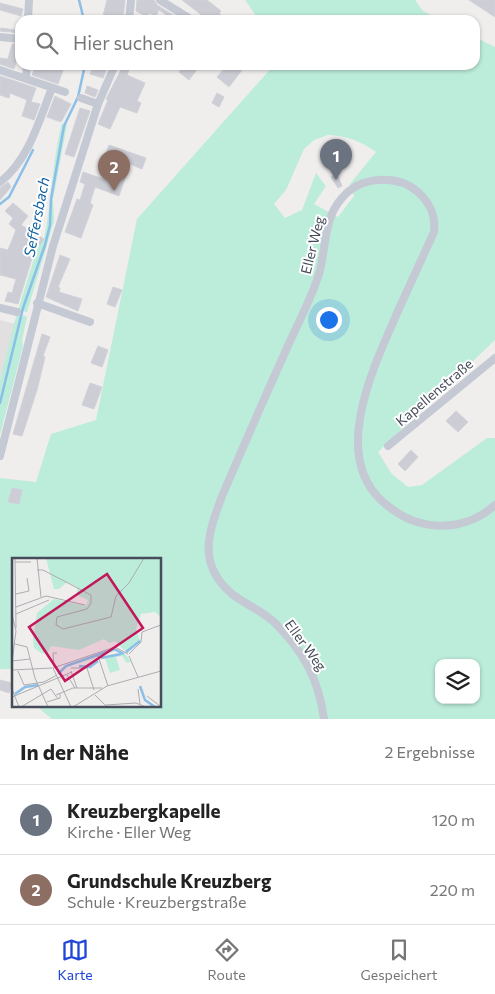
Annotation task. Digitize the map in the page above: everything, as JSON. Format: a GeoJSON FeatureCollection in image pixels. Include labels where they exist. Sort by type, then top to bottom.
{"type":"FeatureCollection","features":[{"type":"Feature","properties":{"kind":"street"},"geometry":{"type":"LineString","coordinates":[[28,15],[29,0]]}},
{"type":"Feature","properties":{"kind":"street"},"geometry":{"type":"LineString","coordinates":[[130,15],[131,0]]}},
{"type":"Feature","properties":{"kind":"street"},"geometry":{"type":"LineString","coordinates":[[160,0],[184,15]]}},
{"type":"Feature","properties":{"kind":"street"},"geometry":{"type":"LineString","coordinates":[[0,37],[15,38]]}},
{"type":"Feature","properties":{"kind":"street"},"geometry":{"type":"LineString","coordinates":[[0,70],[26,77],[65,92]]}},
{"type":"Feature","properties":{"kind":"street"},"geometry":{"type":"LineString","coordinates":[[26,70],[26,77]]}},
{"type":"Feature","properties":{"kind":"street"},"geometry":{"type":"LineString","coordinates":[[0,456],[37,303],[98,104],[113,70]]}},
{"type":"Feature","properties":{"kind":"street"},"geometry":{"type":"LineString","coordinates":[[2,180],[27,148],[43,117],[52,88]]}},
{"type":"Feature","properties":{"kind":"street"},"geometry":{"type":"LineString","coordinates":[[81,98],[98,104]]}},
{"type":"Feature","properties":{"kind":"street","name":"Eller Weg"},"geometry":{"type":"LineString","coordinates":[[324,719],[316,678],[301,655],[273,622],[232,594],[221,583],[211,567],[208,547],[210,533],[222,496],[318,277],[326,235],[335,209],[342,197],[365,183],[393,180],[407,184],[425,199],[435,220],[434,232],[379,354],[369,384],[360,417],[358,445],[361,471],[372,490],[384,502],[400,515],[420,524],[442,527],[456,525],[479,516],[495,504]]}},
{"type":"Feature","properties":{"kind":"street"},"geometry":{"type":"LineString","coordinates":[[37,303],[90,322]]}},
{"type":"Feature","properties":{"kind":"street"},"geometry":{"type":"LineString","coordinates":[[0,308],[17,312]]}},
{"type":"Feature","properties":{"kind":"street","name":"Kapellenstraße"},"geometry":{"type":"LineString","coordinates":[[388,446],[495,358]]}},
{"type":"Feature","properties":{"kind":"shaded area"},"geometry":{"type":"Polygon","coordinates":[[[0,320],[16,324],[0,380],[0,320]]]}},
{"type":"Feature","properties":{"kind":"green space"},"geometry":{"type":"Polygon","coordinates":[[[245,0],[415,0],[423,11],[431,15],[256,15],[245,0]]]}},
{"type":"Feature","properties":{"kind":"green space"},"geometry":{"type":"Polygon","coordinates":[[[480,40],[495,47],[495,340],[378,452],[392,474],[408,487],[422,485],[487,438],[495,438],[495,719],[52,719],[36,706],[161,706],[161,558],[12,558],[12,669],[0,669],[0,478],[36,482],[51,434],[96,420],[137,219],[270,70],[480,70],[480,40]],[[328,135],[314,140],[304,149],[286,190],[274,204],[285,218],[302,210],[316,173],[326,186],[314,204],[338,217],[354,196],[350,184],[376,152],[354,140],[328,135]]]}},
{"type":"Feature","properties":{"kind":"green space"},"geometry":{"type":"Polygon","coordinates":[[[62,123],[67,125],[53,199],[54,221],[27,312],[18,310],[39,243],[44,239],[62,123]]]}},
{"type":"Feature","properties":{"kind":"green space"},"geometry":{"type":"Polygon","coordinates":[[[17,313],[27,317],[22,341],[23,346],[0,435],[0,380],[17,313]]]}},
{"type":"Feature","properties":{"kind":"building"},"geometry":{"type":"Polygon","coordinates":[[[107,0],[125,0],[124,15],[103,15],[107,0]]]}},
{"type":"Feature","properties":{"kind":"building"},"geometry":{"type":"Polygon","coordinates":[[[137,0],[154,0],[157,5],[173,15],[166,15],[159,10],[156,15],[149,13],[148,15],[143,15],[136,11],[137,0]]]}},
{"type":"Feature","properties":{"kind":"building"},"geometry":{"type":"Polygon","coordinates":[[[182,0],[207,0],[221,11],[219,13],[221,15],[202,15],[182,0]]]}},
{"type":"Feature","properties":{"kind":"building"},"geometry":{"type":"Polygon","coordinates":[[[469,0],[495,0],[495,17],[469,0]]]}},
{"type":"Feature","properties":{"kind":"building"},"geometry":{"type":"Polygon","coordinates":[[[0,3],[23,9],[21,15],[0,10],[0,3]]]}},
{"type":"Feature","properties":{"kind":"building"},"geometry":{"type":"Polygon","coordinates":[[[1,28],[15,30],[15,32],[0,31],[1,28]]]}},
{"type":"Feature","properties":{"kind":"building"},"geometry":{"type":"Polygon","coordinates":[[[12,44],[15,44],[14,69],[0,64],[0,58],[8,59],[12,44]]]}},
{"type":"Feature","properties":{"kind":"building"},"geometry":{"type":"Polygon","coordinates":[[[34,70],[63,70],[58,84],[32,75],[34,70]]]}},
{"type":"Feature","properties":{"kind":"building"},"geometry":{"type":"Polygon","coordinates":[[[92,70],[106,70],[103,78],[90,74],[92,70]]]}},
{"type":"Feature","properties":{"kind":"building"},"geometry":{"type":"Polygon","coordinates":[[[121,70],[129,70],[127,75],[145,83],[137,101],[141,103],[137,113],[120,107],[110,129],[98,124],[108,100],[106,99],[121,70]]]}},
{"type":"Feature","properties":{"kind":"building"},"geometry":{"type":"Polygon","coordinates":[[[180,70],[196,70],[189,80],[179,72],[180,70]]]}},
{"type":"Feature","properties":{"kind":"building"},"geometry":{"type":"Polygon","coordinates":[[[223,70],[242,70],[229,87],[217,77],[223,70]]]}},
{"type":"Feature","properties":{"kind":"building"},"geometry":{"type":"Polygon","coordinates":[[[0,76],[36,88],[31,102],[40,104],[34,120],[22,116],[27,100],[10,93],[9,98],[0,95],[0,76]]]}},
{"type":"Feature","properties":{"kind":"building"},"geometry":{"type":"Polygon","coordinates":[[[87,86],[98,90],[95,97],[85,93],[87,86]]]}},
{"type":"Feature","properties":{"kind":"building"},"geometry":{"type":"Polygon","coordinates":[[[217,93],[224,97],[219,107],[212,103],[217,93]]]}},
{"type":"Feature","properties":{"kind":"building"},"geometry":{"type":"Polygon","coordinates":[[[55,96],[71,104],[61,122],[47,117],[55,96]]]}},
{"type":"Feature","properties":{"kind":"building"},"geometry":{"type":"Polygon","coordinates":[[[80,108],[90,111],[74,157],[65,154],[80,108]]]}},
{"type":"Feature","properties":{"kind":"building"},"geometry":{"type":"Polygon","coordinates":[[[109,145],[146,158],[142,169],[130,164],[119,196],[95,187],[90,203],[93,205],[81,238],[65,232],[77,199],[80,200],[85,184],[80,182],[83,172],[112,182],[119,161],[105,156],[109,145]]]}},
{"type":"Feature","properties":{"kind":"building"},"geometry":{"type":"Polygon","coordinates":[[[337,174],[342,186],[338,188],[331,177],[337,174]]]}},
{"type":"Feature","properties":{"kind":"building"},"geometry":{"type":"Polygon","coordinates":[[[8,182],[11,187],[0,200],[0,188],[8,182]]]}},
{"type":"Feature","properties":{"kind":"building"},"geometry":{"type":"Polygon","coordinates":[[[13,203],[28,216],[21,225],[44,239],[40,245],[37,242],[18,304],[5,301],[8,292],[12,293],[16,279],[0,275],[0,248],[8,250],[16,230],[9,224],[13,218],[5,211],[13,203]]]}},
{"type":"Feature","properties":{"kind":"building"},"geometry":{"type":"Polygon","coordinates":[[[60,255],[70,259],[58,287],[60,288],[59,292],[82,299],[78,311],[46,297],[60,255]]]}},
{"type":"Feature","properties":{"kind":"building"},"geometry":{"type":"Polygon","coordinates":[[[113,287],[122,290],[115,307],[107,304],[113,287]]]}},
{"type":"Feature","properties":{"kind":"building"},"geometry":{"type":"Polygon","coordinates":[[[42,334],[50,337],[43,356],[45,357],[37,390],[22,436],[13,434],[42,334]]]}},
{"type":"Feature","properties":{"kind":"building"},"geometry":{"type":"Polygon","coordinates":[[[98,346],[108,350],[102,367],[91,363],[98,346]]]}},
{"type":"Feature","properties":{"kind":"building"},"geometry":{"type":"Polygon","coordinates":[[[90,383],[102,387],[94,409],[82,405],[90,383]]]}},
{"type":"Feature","properties":{"kind":"building"},"geometry":{"type":"Polygon","coordinates":[[[456,411],[468,422],[458,432],[446,421],[456,411]]]}},
{"type":"Feature","properties":{"kind":"building"},"geometry":{"type":"Polygon","coordinates":[[[411,450],[418,457],[405,471],[398,464],[411,450]]]}},
{"type":"Feature","properties":{"kind":"building"},"geometry":{"type":"Polygon","coordinates":[[[12,488],[22,490],[19,504],[8,502],[12,488]]]}},
{"type":"Feature","properties":{"kind":"building"},"geometry":{"type":"Polygon","coordinates":[[[0,680],[12,683],[9,693],[0,690],[0,680]]]}},
{"type":"Feature","properties":{"kind":"waterway","name":"Seffersbach"},"geometry":{"type":"LineString","coordinates":[[79,0],[83,15]]}},
{"type":"Feature","properties":{"kind":"waterway","name":"Seffersbach"},"geometry":{"type":"LineString","coordinates":[[0,403],[23,308],[50,225],[51,199],[64,126],[78,97],[84,70]]}},
{"type":"Feature","properties":{"kind":"waterway"},"geometry":{"type":"LineString","coordinates":[[0,204],[9,197],[33,150]]}},
{"type":"Feature","properties":{"kind":"place","name":"Kreuzbergkapelle"},"geometry":{"type":"Point","coordinates":[336,180]}},
{"type":"Feature","properties":{"kind":"place","name":"Grundschule Kreuzberg"},"geometry":{"type":"Point","coordinates":[114,191]}}]}
